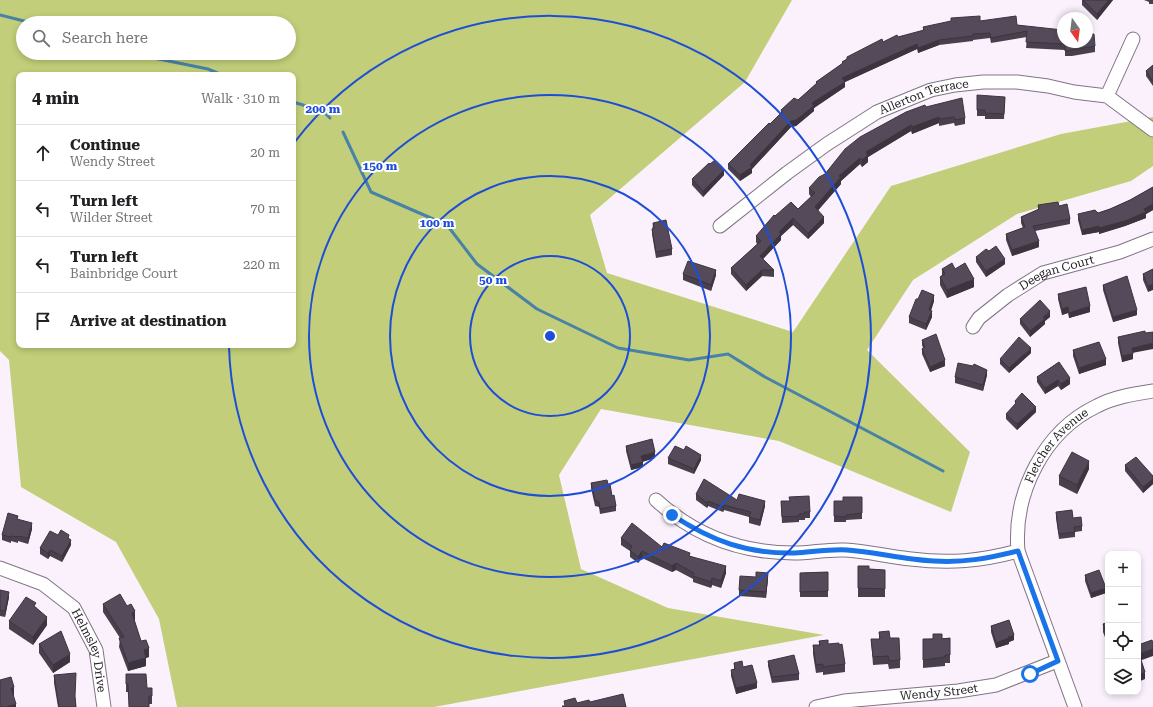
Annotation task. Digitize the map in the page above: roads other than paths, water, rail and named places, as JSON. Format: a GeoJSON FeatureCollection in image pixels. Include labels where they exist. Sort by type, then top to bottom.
{"type":"FeatureCollection","features":[{"type":"Feature","properties":{"kind":"street"},"geometry":{"type":"LineString","coordinates":[[1107,96],[1133,39]]}},
{"type":"Feature","properties":{"kind":"street","name":"Allerton Terrace"},"geometry":{"type":"LineString","coordinates":[[720,226],[787,173],[827,144],[877,112],[931,90],[955,85],[983,82],[1017,82],[1107,96],[1153,130]]}},
{"type":"Feature","properties":{"kind":"street","name":"Deegan Court"},"geometry":{"type":"LineString","coordinates":[[973,327],[979,318],[1008,295],[1044,273],[1120,252],[1153,239]]}},
{"type":"Feature","properties":{"kind":"street","name":"Fletcher Avenue"},"geometry":{"type":"LineString","coordinates":[[1018,551],[1019,527],[1024,494],[1035,465],[1052,441],[1082,415],[1097,405],[1121,397],[1153,391]]}},
{"type":"Feature","properties":{"kind":"street"},"geometry":{"type":"LineString","coordinates":[[656,500],[672,515],[715,540],[747,549],[765,552],[796,553],[844,550],[909,559],[962,562],[980,560],[1018,551],[1075,707]]}},
{"type":"Feature","properties":{"kind":"street","name":"Helmsley Drive"},"geometry":{"type":"LineString","coordinates":[[0,568],[43,584],[74,608],[96,650],[104,707]]}},
{"type":"Feature","properties":{"kind":"street","name":"Wendy Street"},"geometry":{"type":"LineString","coordinates":[[816,707],[844,701],[958,691],[996,685],[1058,661]]}},
{"type":"Feature","properties":{"kind":"waterway"},"geometry":{"type":"LineString","coordinates":[[0,15],[16,19]]}},
{"type":"Feature","properties":{"kind":"waterway"},"geometry":{"type":"LineString","coordinates":[[164,60],[208,69],[215,72]]}},
{"type":"Feature","properties":{"kind":"waterway"},"geometry":{"type":"LineString","coordinates":[[296,103],[323,111],[330,118]]}},
{"type":"Feature","properties":{"kind":"waterway"},"geometry":{"type":"LineString","coordinates":[[343,132],[371,192],[447,225],[477,264],[537,309],[618,348],[689,360],[728,354],[765,377],[943,471]]}}]}
